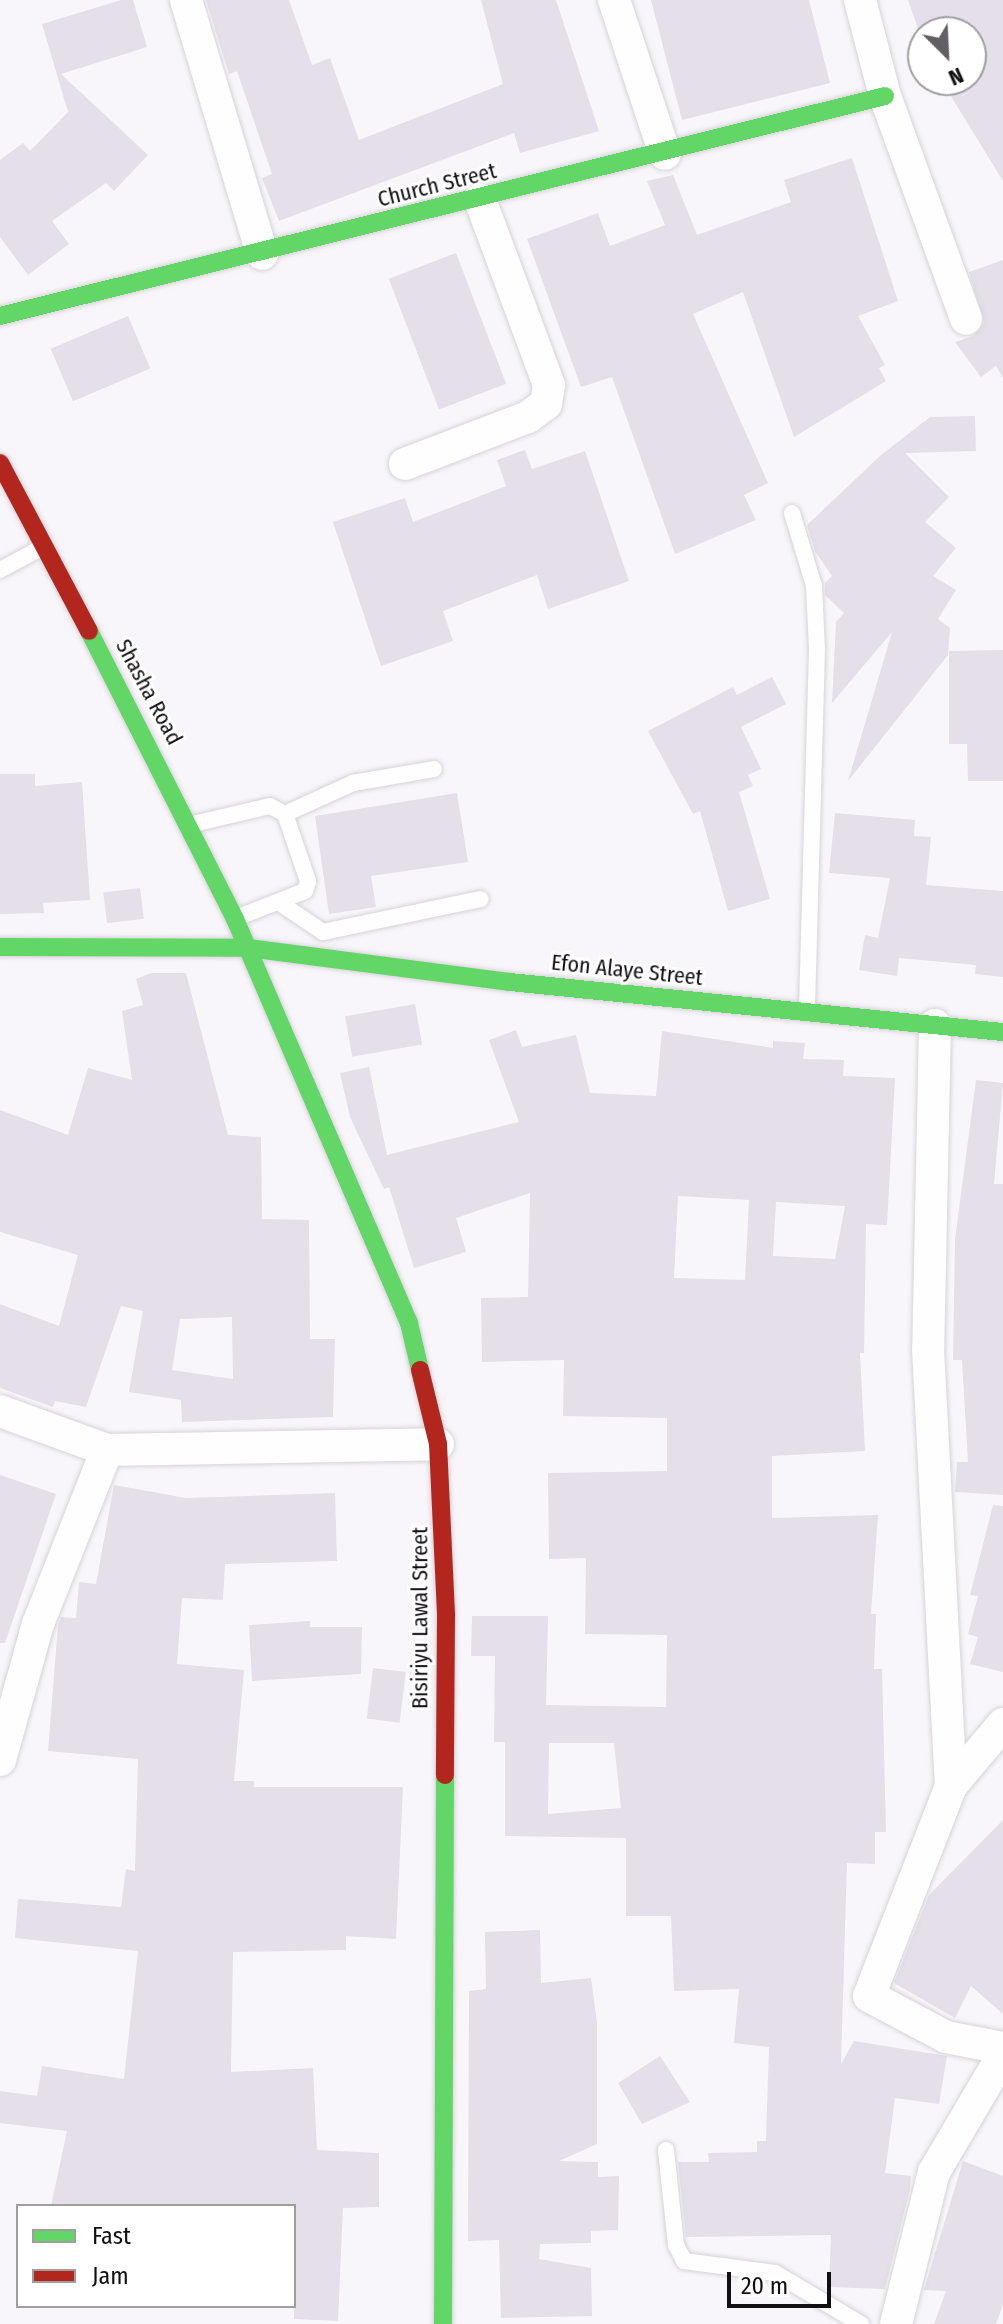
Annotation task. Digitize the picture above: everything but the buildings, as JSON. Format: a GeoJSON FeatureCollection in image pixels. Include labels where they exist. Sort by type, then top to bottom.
{"type":"FeatureCollection","features":[{"type":"Feature","properties":{"kind":"street"},"geometry":{"type":"LineString","coordinates":[[186,0],[262,254]]}},
{"type":"Feature","properties":{"kind":"street"},"geometry":{"type":"LineString","coordinates":[[614,0],[665,154]]}},
{"type":"Feature","properties":{"kind":"street"},"geometry":{"type":"LineString","coordinates":[[860,0],[885,96],[966,319]]}},
{"type":"Feature","properties":{"kind":"street","name":"Church Street"},"geometry":{"type":"LineString","coordinates":[[0,316],[665,154],[885,96]]}},
{"type":"Feature","properties":{"kind":"street"},"geometry":{"type":"LineString","coordinates":[[405,464],[528,417],[546,404],[549,385],[480,199]]}},
{"type":"Feature","properties":{"kind":"street","name":"Shasha Road"},"geometry":{"type":"LineString","coordinates":[[1,467],[191,825],[248,948]]}},
{"type":"Feature","properties":{"kind":"street","name":"Efon Alaye Street"},"geometry":{"type":"LineString","coordinates":[[0,947],[248,948],[481,979],[1003,1032]]}},
{"type":"Feature","properties":{"kind":"street","name":"Bisiriyu Lawal Street"},"geometry":{"type":"LineString","coordinates":[[248,948],[409,1323],[438,1444],[446,1615],[443,2324]]}},
{"type":"Feature","properties":{"kind":"street"},"geometry":{"type":"LineString","coordinates":[[935,1025],[928,1349],[951,1786]]}},
{"type":"Feature","properties":{"kind":"street"},"geometry":{"type":"LineString","coordinates":[[0,1411],[107,1450],[438,1444]]}},
{"type":"Feature","properties":{"kind":"street"},"geometry":{"type":"LineString","coordinates":[[0,1760],[38,1624],[107,1450]]}},
{"type":"Feature","properties":{"kind":"street"},"geometry":{"type":"LineString","coordinates":[[1003,1724],[951,1786],[869,1996],[946,2037],[1003,2048]]}},
{"type":"Feature","properties":{"kind":"street"},"geometry":{"type":"LineString","coordinates":[[896,2324],[934,2172],[1003,2055]]}},
{"type":"Feature","properties":{"kind":"lane"},"geometry":{"type":"LineString","coordinates":[[792,513],[814,586],[817,649],[807,1012]]}},
{"type":"Feature","properties":{"kind":"lane"},"geometry":{"type":"LineString","coordinates":[[0,570],[45,546]]}},
{"type":"Feature","properties":{"kind":"lane"},"geometry":{"type":"LineString","coordinates":[[285,814],[353,783],[434,769]]}},
{"type":"Feature","properties":{"kind":"lane"},"geometry":{"type":"LineString","coordinates":[[191,825],[270,806],[285,814],[308,881],[297,898],[235,919]]}},
{"type":"Feature","properties":{"kind":"lane"},"geometry":{"type":"LineString","coordinates":[[280,903],[323,932],[481,899]]}},
{"type":"Feature","properties":{"kind":"lane"},"geometry":{"type":"LineString","coordinates":[[666,2150],[676,2245],[684,2261],[775,2273],[861,2324]]}},
{"type":"Feature","properties":{"kind":"traffic: fast"},"geometry":{"type":"LineString","coordinates":[[0,316],[885,96]]}},
{"type":"Feature","properties":{"kind":"traffic: fast"},"geometry":{"type":"LineString","coordinates":[[89,631],[235,919],[409,1323],[420,1370]]}},
{"type":"Feature","properties":{"kind":"traffic: fast"},"geometry":{"type":"LineString","coordinates":[[0,947],[248,948],[510,982],[1003,1032]]}},
{"type":"Feature","properties":{"kind":"traffic: fast"},"geometry":{"type":"LineString","coordinates":[[443,2324],[445,1775]]}},
{"type":"Feature","properties":{"kind":"traffic: jam"},"geometry":{"type":"LineString","coordinates":[[0,463],[89,631]]}},
{"type":"Feature","properties":{"kind":"traffic: jam"},"geometry":{"type":"LineString","coordinates":[[420,1370],[438,1444],[446,1615],[445,1775]]}}]}
